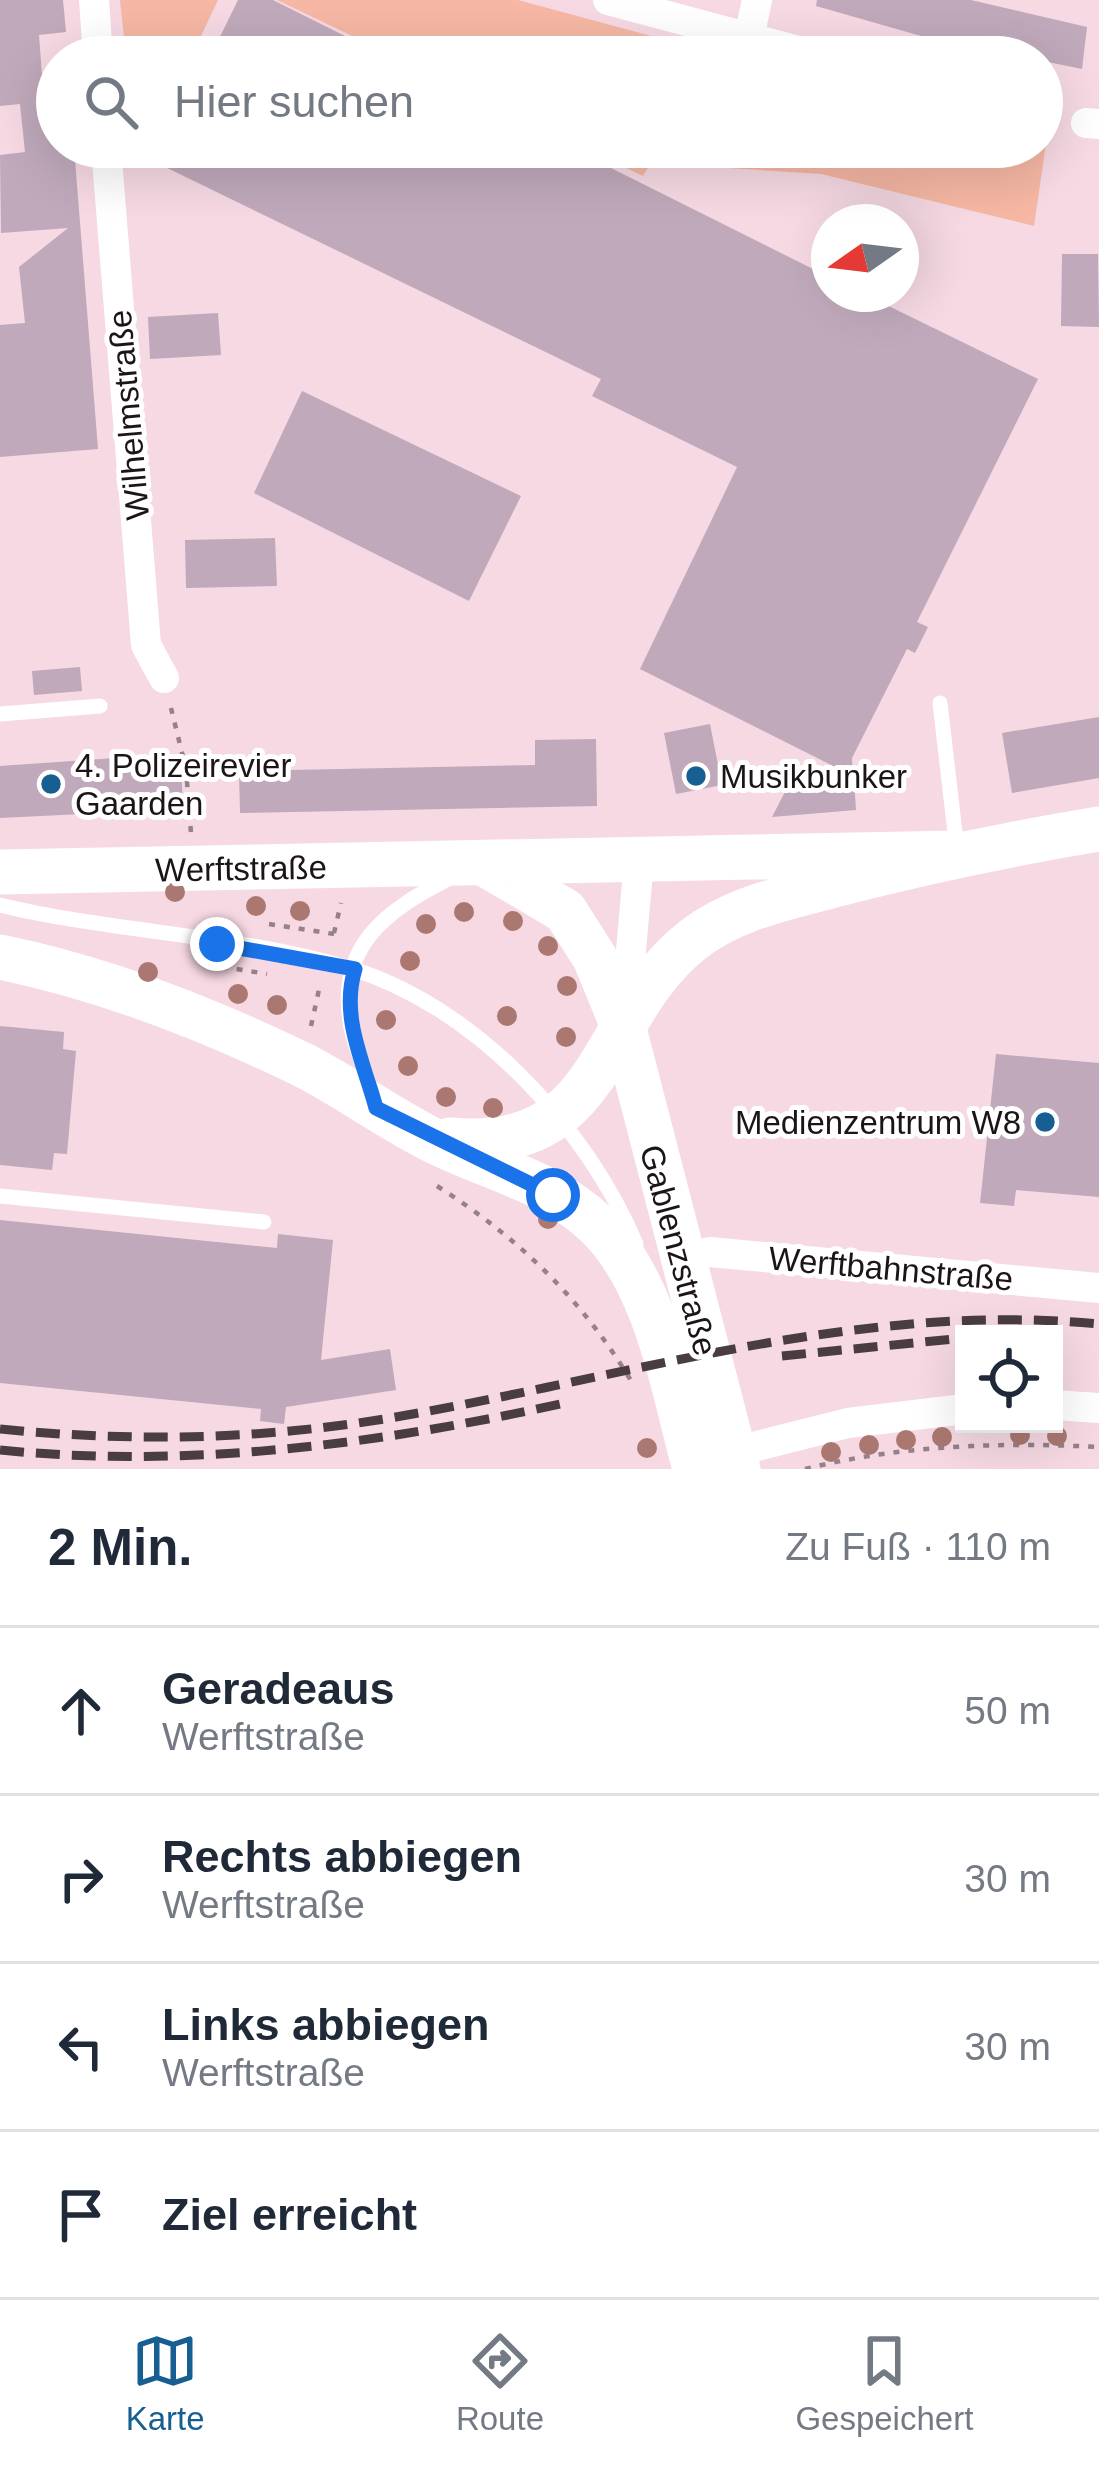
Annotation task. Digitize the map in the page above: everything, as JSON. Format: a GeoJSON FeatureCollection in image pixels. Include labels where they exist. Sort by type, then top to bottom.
{"type":"FeatureCollection","features":[{"type":"Feature","properties":{"kind":"main road","name":"Werftstraße"},"geometry":{"type":"LineString","coordinates":[[429,1160],[504,1142],[542,1128],[561,1114],[659,971],[696,937],[746,909],[957,853],[1099,829]]}},
{"type":"Feature","properties":{"kind":"main road","name":"Werftstraße"},"geometry":{"type":"LineString","coordinates":[[0,872],[957,853]]}},
{"type":"Feature","properties":{"kind":"main road"},"geometry":{"type":"LineString","coordinates":[[482,863],[565,911],[586,939],[623,1029]]}},
{"type":"Feature","properties":{"kind":"main road","name":"Werftstraße"},"geometry":{"type":"LineString","coordinates":[[0,958],[58,969],[181,1012],[304,1066],[376,1108],[429,1160],[540,1185],[597,1225],[635,1275],[664,1348]]}},
{"type":"Feature","properties":{"kind":"main road","name":"Gablenzstraße"},"geometry":{"type":"LineString","coordinates":[[623,1029],[683,1259],[664,1348],[676,1394],[715,1463]]}},
{"type":"Feature","properties":{"kind":"street"},"geometry":{"type":"LineString","coordinates":[[94,0],[97,36]]}},
{"type":"Feature","properties":{"kind":"street"},"geometry":{"type":"LineString","coordinates":[[608,0],[742,36]]}},
{"type":"Feature","properties":{"kind":"street"},"geometry":{"type":"LineString","coordinates":[[749,36],[757,0]]}},
{"type":"Feature","properties":{"kind":"street","name":"Wilhelmstraße"},"geometry":{"type":"LineString","coordinates":[[108,168],[146,645],[164,678]]}},
{"type":"Feature","properties":{"kind":"street"},"geometry":{"type":"LineString","coordinates":[[623,1029],[639,861]]}},
{"type":"Feature","properties":{"kind":"street","name":"Werftbahnstraße"},"geometry":{"type":"LineString","coordinates":[[683,1259],[710,1252],[1099,1288]]}},
{"type":"Feature","properties":{"kind":"street"},"geometry":{"type":"LineString","coordinates":[[1063,1406],[1099,1408]]}},
{"type":"Feature","properties":{"kind":"street"},"geometry":{"type":"LineString","coordinates":[[715,1463],[848,1423],[955,1410]]}},
{"type":"Feature","properties":{"kind":"lane"},"geometry":{"type":"LineString","coordinates":[[940,703],[957,853]]}},
{"type":"Feature","properties":{"kind":"lane"},"geometry":{"type":"LineString","coordinates":[[0,714],[100,706]]}},
{"type":"Feature","properties":{"kind":"lane"},"geometry":{"type":"LineString","coordinates":[[376,1108],[352,1032],[348,990],[355,969],[378,921],[400,904],[482,863]]}},
{"type":"Feature","properties":{"kind":"lane","name":"Werftstraße"},"geometry":{"type":"LineString","coordinates":[[0,903],[37,914],[355,969],[458,1025],[561,1114],[612,1191],[664,1348]]}},
{"type":"Feature","properties":{"kind":"lane","name":"Werftstraße"},"geometry":{"type":"LineString","coordinates":[[0,918],[37,914]]}},
{"type":"Feature","properties":{"kind":"lane"},"geometry":{"type":"LineString","coordinates":[[0,1196],[264,1222]]}},
{"type":"Feature","properties":{"kind":"path"},"geometry":{"type":"LineString","coordinates":[[164,678],[186,769],[191,832]]}},
{"type":"Feature","properties":{"kind":"path"},"geometry":{"type":"LineString","coordinates":[[429,1160],[584,1309],[664,1348],[676,1394]]}},
{"type":"Feature","properties":{"kind":"path"},"geometry":{"type":"LineString","coordinates":[[806,1469],[851,1457],[975,1445],[1099,1447]]}},
{"type":"Feature","properties":{"kind":"shaded area"},"geometry":{"type":"Polygon","coordinates":[[[120,0],[218,0],[201,36],[124,36],[120,0]]]}},
{"type":"Feature","properties":{"kind":"shaded area"},"geometry":{"type":"Polygon","coordinates":[[[277,0],[518,0],[651,36],[352,36],[277,0]]]}},
{"type":"Feature","properties":{"kind":"shaded area"},"geometry":{"type":"Polygon","coordinates":[[[728,168],[1042,168],[1034,226],[821,174],[728,168]]]}},
{"type":"Feature","properties":{"kind":"building"},"geometry":{"type":"Polygon","coordinates":[[[0,0],[63,0],[66,32],[36,36],[36,168],[76,168],[98,449],[0,457],[0,325],[25,323],[19,267],[68,228],[1,233],[0,155],[25,152],[20,104],[0,106],[0,0]]]}},
{"type":"Feature","properties":{"kind":"building"},"geometry":{"type":"Polygon","coordinates":[[[238,0],[273,0],[345,36],[220,36],[238,0]]]}},
{"type":"Feature","properties":{"kind":"building"},"geometry":{"type":"Polygon","coordinates":[[[817,0],[971,0],[1087,27],[1082,69],[1063,65],[1063,36],[921,36],[816,6],[817,0]]]}},
{"type":"Feature","properties":{"kind":"building"},"geometry":{"type":"Polygon","coordinates":[[[167,168],[611,168],[811,268],[811,312],[901,312],[1038,379],[917,622],[928,627],[915,653],[907,649],[852,758],[853,776],[640,669],[737,467],[592,396],[601,379],[167,168]]]}},
{"type":"Feature","properties":{"kind":"building"},"geometry":{"type":"Polygon","coordinates":[[[1062,254],[1098,254],[1099,327],[1061,326],[1062,254]]]}},
{"type":"Feature","properties":{"kind":"building"},"geometry":{"type":"Polygon","coordinates":[[[218,313],[221,355],[150,359],[148,317],[218,313]]]}},
{"type":"Feature","properties":{"kind":"building"},"geometry":{"type":"Polygon","coordinates":[[[302,391],[521,496],[469,601],[254,493],[302,391]]]}},
{"type":"Feature","properties":{"kind":"building"},"geometry":{"type":"Polygon","coordinates":[[[275,538],[277,586],[186,588],[185,540],[275,538]]]}},
{"type":"Feature","properties":{"kind":"building"},"geometry":{"type":"Polygon","coordinates":[[[80,667],[82,691],[34,695],[32,671],[80,667]]]}},
{"type":"Feature","properties":{"kind":"building"},"geometry":{"type":"Polygon","coordinates":[[[1099,717],[1099,778],[1012,793],[1002,733],[1099,717]]]}},
{"type":"Feature","properties":{"kind":"building"},"geometry":{"type":"Polygon","coordinates":[[[710,724],[722,785],[676,794],[664,733],[710,724]]]}},
{"type":"Feature","properties":{"kind":"building"},"geometry":{"type":"Polygon","coordinates":[[[596,739],[597,806],[240,813],[239,771],[535,765],[535,740],[596,739]]]}},
{"type":"Feature","properties":{"kind":"building"},"geometry":{"type":"Polygon","coordinates":[[[144,756],[144,762],[181,762],[183,809],[0,818],[0,766],[144,756]]]}},
{"type":"Feature","properties":{"kind":"building"},"geometry":{"type":"Polygon","coordinates":[[[854,780],[856,810],[772,817],[788,786],[854,780]]]}},
{"type":"Feature","properties":{"kind":"building"},"geometry":{"type":"Polygon","coordinates":[[[0,1026],[64,1032],[63,1049],[76,1051],[67,1154],[54,1153],[52,1170],[0,1165],[0,1026]]]}},
{"type":"Feature","properties":{"kind":"building","name":"Medienzentrum W8"},"geometry":{"type":"Polygon","coordinates":[[[996,1054],[1099,1063],[1099,1197],[1016,1190],[1014,1206],[980,1203],[996,1054]]]}},
{"type":"Feature","properties":{"kind":"building"},"geometry":{"type":"Polygon","coordinates":[[[0,1220],[277,1248],[278,1234],[333,1240],[321,1360],[390,1349],[396,1390],[286,1407],[284,1424],[260,1421],[261,1409],[0,1383],[0,1220]]]}},
{"type":"Feature","properties":{"kind":"railway"},"geometry":{"type":"LineString","coordinates":[[0,1429],[146,1437],[292,1431],[390,1418],[831,1333],[919,1323],[1099,1324]]}},
{"type":"Feature","properties":{"kind":"railway"},"geometry":{"type":"LineString","coordinates":[[782,1356],[955,1339]]}},
{"type":"Feature","properties":{"kind":"railway"},"geometry":{"type":"LineString","coordinates":[[0,1450],[143,1456],[284,1449],[425,1430],[565,1403]]}},
{"type":"Feature","properties":{"kind":"place","name":"Musikbunker"},"geometry":{"type":"Point","coordinates":[696,776]}},
{"type":"Feature","properties":{"kind":"place","name":"4. Polizeirevier Gaarden"},"geometry":{"type":"Point","coordinates":[51,784]}},
{"type":"Feature","properties":{"kind":"place","name":"Medienzentrum W8"},"geometry":{"type":"Point","coordinates":[1045,1122]}},
{"type":"Feature","properties":{"kind":"route"},"geometry":{"type":"LineString","coordinates":[[217,944],[282,952],[355,969],[348,990],[352,1032],[376,1108],[429,1139],[540,1185],[553,1195]]}}]}
